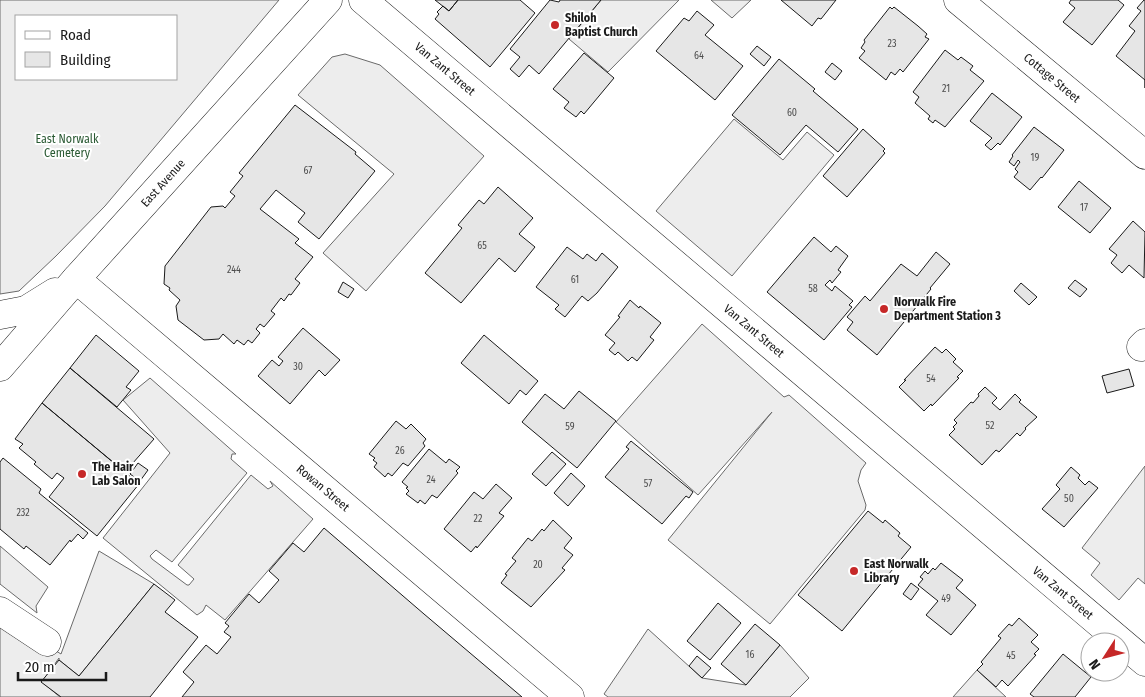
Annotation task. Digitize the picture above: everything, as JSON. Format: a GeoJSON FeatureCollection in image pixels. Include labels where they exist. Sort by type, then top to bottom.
{"type":"FeatureCollection","features":[{"type":"Feature","properties":{"kind":"main road","name":"East Avenue"},"geometry":{"type":"LineString","coordinates":[[0,367],[328,0]]}},
{"type":"Feature","properties":{"kind":"main road","name":"Van Zant Street"},"geometry":{"type":"LineString","coordinates":[[363,0],[1145,662]]}},
{"type":"Feature","properties":{"kind":"main road","name":"Cottage Street"},"geometry":{"type":"LineString","coordinates":[[958,0],[1145,156]]}},
{"type":"Feature","properties":{"kind":"main road"},"geometry":{"type":"LineString","coordinates":[[0,315],[26,310],[76,280]]}},
{"type":"Feature","properties":{"kind":"main road","name":"Rowan Street"},"geometry":{"type":"LineString","coordinates":[[76,280],[570,697]]}},
{"type":"Feature","properties":{"kind":"main road"},"geometry":{"type":"LineString","coordinates":[[0,611],[47,642]]}},
{"type":"Feature","properties":{"kind":"shaded area","name":"East Norwalk Cemetery"},"geometry":{"type":"Polygon","coordinates":[[[0,0],[279,0],[105,206],[19,291],[0,294],[0,0]]]}},
{"type":"Feature","properties":{"kind":"shaded area"},"geometry":{"type":"Polygon","coordinates":[[[601,0],[679,0],[608,72],[569,39],[601,0]]]}},
{"type":"Feature","properties":{"kind":"shaded area"},"geometry":{"type":"Polygon","coordinates":[[[711,0],[751,0],[732,18],[711,0]]]}},
{"type":"Feature","properties":{"kind":"shaded area"},"geometry":{"type":"Polygon","coordinates":[[[345,54],[380,65],[484,156],[366,291],[323,253],[394,174],[298,95],[332,57],[345,54]]]}},
{"type":"Feature","properties":{"kind":"shaded area"},"geometry":{"type":"Polygon","coordinates":[[[734,119],[783,160],[807,132],[834,155],[732,276],[656,211],[734,119]]]}},
{"type":"Feature","properties":{"kind":"shaded area"},"geometry":{"type":"Polygon","coordinates":[[[702,324],[784,397],[789,395],[866,463],[861,470],[858,481],[866,505],[865,510],[770,624],[668,540],[772,412],[698,495],[616,422],[702,324]]]}},
{"type":"Feature","properties":{"kind":"shaded area"},"geometry":{"type":"Polygon","coordinates":[[[150,378],[236,454],[232,454],[231,459],[247,473],[172,562],[156,550],[150,556],[152,559],[189,585],[194,579],[178,565],[251,475],[268,489],[273,486],[270,481],[313,519],[225,620],[206,605],[203,611],[197,615],[103,538],[170,453],[123,400],[150,378]]]}},
{"type":"Feature","properties":{"kind":"shaded area"},"geometry":{"type":"Polygon","coordinates":[[[1145,466],[1145,584],[1138,578],[1119,600],[1091,575],[1100,563],[1082,548],[1145,466]]]}},
{"type":"Feature","properties":{"kind":"shaded area"},"geometry":{"type":"Polygon","coordinates":[[[0,546],[48,587],[36,606],[37,613],[0,584],[0,546]]]}},
{"type":"Feature","properties":{"kind":"shaded area"},"geometry":{"type":"Polygon","coordinates":[[[99,551],[154,584],[79,676],[59,658],[42,682],[60,697],[0,697],[0,616],[61,654],[99,551]]]}},
{"type":"Feature","properties":{"kind":"shaded area"},"geometry":{"type":"Polygon","coordinates":[[[648,629],[702,678],[746,685],[780,645],[809,678],[790,697],[608,697],[604,694],[648,629]]]}},
{"type":"Feature","properties":{"kind":"shaded area"},"geometry":{"type":"Polygon","coordinates":[[[977,670],[1006,697],[953,697],[977,670]]]}},
{"type":"Feature","properties":{"kind":"building"},"geometry":{"type":"Polygon","coordinates":[[[435,0],[458,0],[449,11],[435,0]]]}},
{"type":"Feature","properties":{"kind":"building"},"geometry":{"type":"Polygon","coordinates":[[[458,0],[520,0],[535,13],[490,67],[435,19],[439,14],[437,12],[443,6],[449,11],[458,0]]]}},
{"type":"Feature","properties":{"kind":"building","name":"Shiloh Baptist Church"},"geometry":{"type":"Polygon","coordinates":[[[550,0],[559,2],[560,0],[601,0],[539,74],[529,65],[519,77],[510,69],[520,57],[510,49],[550,0]]]}},
{"type":"Feature","properties":{"kind":"building"},"geometry":{"type":"Polygon","coordinates":[[[781,0],[836,0],[821,19],[818,18],[812,26],[781,0]]]}},
{"type":"Feature","properties":{"kind":"building"},"geometry":{"type":"Polygon","coordinates":[[[1071,0],[1118,0],[1124,5],[1092,45],[1063,22],[1075,8],[1069,3],[1071,0]]]}},
{"type":"Feature","properties":{"kind":"building"},"geometry":{"type":"Polygon","coordinates":[[[1144,0],[1145,80],[1116,56],[1135,31],[1129,26],[1141,11],[1137,8],[1144,0]]]}},
{"type":"Feature","properties":{"kind":"building"},"geometry":{"type":"Polygon","coordinates":[[[890,7],[892,9],[894,7],[918,26],[927,34],[925,37],[929,39],[903,72],[900,69],[895,75],[891,72],[886,80],[859,58],[865,51],[861,48],[865,42],[864,40],[890,7]]]}},
{"type":"Feature","properties":{"kind":"building"},"geometry":{"type":"Polygon","coordinates":[[[697,11],[714,25],[705,35],[743,66],[715,100],[656,51],[684,18],[689,21],[697,11]]]}},
{"type":"Feature","properties":{"kind":"building"},"geometry":{"type":"Polygon","coordinates":[[[757,46],[771,57],[764,66],[750,54],[757,46]]]}},
{"type":"Feature","properties":{"kind":"building"},"geometry":{"type":"Polygon","coordinates":[[[945,50],[958,60],[961,57],[973,66],[970,70],[984,81],[945,127],[935,120],[933,123],[928,119],[930,116],[915,103],[919,97],[913,92],[945,50]]]}},
{"type":"Feature","properties":{"kind":"building"},"geometry":{"type":"Polygon","coordinates":[[[584,53],[614,78],[584,114],[581,111],[576,117],[564,108],[569,102],[553,89],[584,53]]]}},
{"type":"Feature","properties":{"kind":"building"},"geometry":{"type":"Polygon","coordinates":[[[779,59],[858,129],[838,152],[806,125],[780,155],[732,115],[779,59]]]}},
{"type":"Feature","properties":{"kind":"building"},"geometry":{"type":"Polygon","coordinates":[[[832,63],[842,71],[835,80],[825,72],[832,63]]]}},
{"type":"Feature","properties":{"kind":"building"},"geometry":{"type":"Polygon","coordinates":[[[992,93],[1022,117],[1000,145],[998,143],[991,150],[985,145],[992,138],[970,121],[992,93]]]}},
{"type":"Feature","properties":{"kind":"building"},"geometry":{"type":"Polygon","coordinates":[[[295,105],[356,152],[355,154],[375,171],[319,239],[298,222],[305,213],[276,190],[260,209],[299,239],[295,243],[313,257],[295,279],[300,283],[291,295],[289,294],[284,301],[281,298],[271,311],[275,314],[264,327],[260,324],[256,329],[260,333],[252,343],[248,340],[244,345],[237,340],[234,344],[223,334],[219,339],[204,340],[178,320],[176,306],[180,300],[164,284],[165,266],[211,207],[223,206],[225,208],[235,196],[230,192],[243,176],[239,173],[295,105]]]}},
{"type":"Feature","properties":{"kind":"building"},"geometry":{"type":"Polygon","coordinates":[[[1034,127],[1064,150],[1030,190],[1014,177],[1018,172],[1015,169],[1020,162],[1018,160],[1014,166],[1009,162],[1012,155],[1034,127]]]}},
{"type":"Feature","properties":{"kind":"building"},"geometry":{"type":"Polygon","coordinates":[[[863,129],[885,149],[883,151],[885,153],[847,197],[823,176],[863,129]]]}},
{"type":"Feature","properties":{"kind":"building"},"geometry":{"type":"Polygon","coordinates":[[[1079,181],[1111,208],[1090,233],[1058,207],[1079,181]]]}},
{"type":"Feature","properties":{"kind":"building"},"geometry":{"type":"Polygon","coordinates":[[[498,187],[533,218],[519,234],[535,247],[515,272],[499,258],[461,303],[425,273],[462,228],[458,225],[479,200],[484,204],[498,187]]]}},
{"type":"Feature","properties":{"kind":"building"},"geometry":{"type":"Polygon","coordinates":[[[1133,221],[1145,232],[1144,278],[1129,265],[1122,273],[1111,263],[1117,255],[1109,249],[1133,221]]]}},
{"type":"Feature","properties":{"kind":"building"},"geometry":{"type":"Polygon","coordinates":[[[814,237],[831,252],[836,246],[848,256],[838,270],[841,272],[832,283],[830,280],[825,285],[832,291],[835,286],[853,301],[849,305],[852,307],[824,340],[767,292],[814,237]]]}},
{"type":"Feature","properties":{"kind":"building"},"geometry":{"type":"Polygon","coordinates":[[[567,247],[583,259],[587,254],[596,261],[602,253],[618,267],[597,293],[588,301],[582,296],[565,317],[555,309],[559,305],[536,287],[567,247]]]}},
{"type":"Feature","properties":{"kind":"building","name":"Norwalk Fire Department Station 3"},"geometry":{"type":"Polygon","coordinates":[[[936,252],[950,264],[877,355],[847,330],[853,322],[847,317],[865,296],[870,301],[901,264],[917,276],[936,252]]]}},
{"type":"Feature","properties":{"kind":"building"},"geometry":{"type":"Polygon","coordinates":[[[1075,280],[1087,289],[1080,297],[1068,288],[1075,280]]]}},
{"type":"Feature","properties":{"kind":"building"},"geometry":{"type":"Polygon","coordinates":[[[343,282],[354,289],[348,298],[338,292],[343,282]]]}},
{"type":"Feature","properties":{"kind":"building"},"geometry":{"type":"Polygon","coordinates":[[[1021,283],[1037,297],[1029,305],[1014,291],[1021,283]]]}},
{"type":"Feature","properties":{"kind":"building"},"geometry":{"type":"Polygon","coordinates":[[[630,300],[661,323],[650,337],[654,340],[637,361],[632,357],[628,361],[618,352],[615,355],[609,350],[615,343],[605,335],[620,317],[618,316],[630,300]]]}},
{"type":"Feature","properties":{"kind":"building"},"geometry":{"type":"Polygon","coordinates":[[[303,328],[340,360],[325,376],[319,370],[290,404],[258,376],[272,360],[279,366],[283,361],[278,357],[303,328]]]}},
{"type":"Feature","properties":{"kind":"building"},"geometry":{"type":"Polygon","coordinates":[[[96,335],[139,371],[126,387],[131,390],[117,407],[70,368],[96,335]]]}},
{"type":"Feature","properties":{"kind":"building"},"geometry":{"type":"Polygon","coordinates":[[[484,335],[538,381],[526,395],[520,390],[509,404],[461,363],[484,335]]]}},
{"type":"Feature","properties":{"kind":"building"},"geometry":{"type":"Polygon","coordinates":[[[935,347],[942,353],[946,349],[956,359],[953,362],[963,371],[957,377],[959,378],[932,406],[931,404],[924,411],[899,387],[935,347]]]}},
{"type":"Feature","properties":{"kind":"building"},"geometry":{"type":"Polygon","coordinates":[[[70,368],[154,439],[125,472],[42,403],[70,368]]]}},
{"type":"Feature","properties":{"kind":"building"},"geometry":{"type":"Polygon","coordinates":[[[1129,369],[1134,386],[1107,393],[1102,376],[1129,369]]]}},
{"type":"Feature","properties":{"kind":"building"},"geometry":{"type":"Polygon","coordinates":[[[985,387],[997,398],[992,403],[1000,410],[1015,394],[1021,400],[1019,402],[1037,417],[1025,428],[1020,436],[1017,433],[999,452],[996,450],[982,465],[949,435],[955,429],[953,427],[957,423],[954,420],[971,402],[973,403],[985,387]]]}},
{"type":"Feature","properties":{"kind":"building"},"geometry":{"type":"Polygon","coordinates":[[[579,391],[616,421],[577,468],[522,422],[545,394],[564,409],[579,391]]]}},
{"type":"Feature","properties":{"kind":"building"},"geometry":{"type":"Polygon","coordinates":[[[42,403],[139,484],[97,536],[49,497],[64,478],[57,473],[52,479],[19,448],[23,444],[15,439],[42,403]]]}},
{"type":"Feature","properties":{"kind":"building"},"geometry":{"type":"Polygon","coordinates":[[[396,421],[406,429],[411,424],[426,439],[423,443],[425,446],[408,466],[403,463],[392,476],[388,473],[385,477],[374,467],[377,463],[373,460],[375,458],[369,454],[396,421]]]}},
{"type":"Feature","properties":{"kind":"building"},"geometry":{"type":"Polygon","coordinates":[[[631,441],[693,492],[689,498],[686,496],[662,524],[605,477],[629,449],[626,447],[631,441]]]}},
{"type":"Feature","properties":{"kind":"building"},"geometry":{"type":"Polygon","coordinates":[[[429,449],[446,463],[449,459],[460,467],[456,471],[458,473],[437,498],[432,495],[425,504],[420,500],[418,503],[406,494],[409,491],[406,488],[408,487],[402,482],[429,449]]]}},
{"type":"Feature","properties":{"kind":"building"},"geometry":{"type":"Polygon","coordinates":[[[552,452],[566,464],[546,486],[532,474],[552,452]]]}},
{"type":"Feature","properties":{"kind":"building"},"geometry":{"type":"Polygon","coordinates":[[[3,458],[41,489],[39,493],[88,533],[83,539],[78,534],[71,542],[70,540],[50,565],[26,546],[24,549],[0,529],[0,462],[3,458]]]}},
{"type":"Feature","properties":{"kind":"building"},"geometry":{"type":"Polygon","coordinates":[[[138,463],[148,470],[140,481],[130,474],[138,463]]]}},
{"type":"Feature","properties":{"kind":"building"},"geometry":{"type":"Polygon","coordinates":[[[1071,467],[1080,475],[1078,478],[1085,485],[1089,481],[1098,488],[1064,527],[1042,509],[1060,489],[1056,485],[1071,467]]]}},
{"type":"Feature","properties":{"kind":"building"},"geometry":{"type":"Polygon","coordinates":[[[571,473],[585,486],[568,506],[554,493],[571,473]]]}},
{"type":"Feature","properties":{"kind":"building"},"geometry":{"type":"Polygon","coordinates":[[[496,484],[512,498],[499,513],[504,516],[477,548],[476,546],[471,552],[444,529],[474,492],[483,499],[496,484]]]}},
{"type":"Feature","properties":{"kind":"building","name":"East Norwalk Library"},"geometry":{"type":"Polygon","coordinates":[[[868,511],[883,523],[885,520],[900,533],[898,536],[911,547],[842,631],[798,595],[868,511]]]}},
{"type":"Feature","properties":{"kind":"building"},"geometry":{"type":"Polygon","coordinates":[[[553,520],[572,538],[564,548],[573,555],[562,568],[565,570],[531,607],[501,583],[507,575],[505,574],[516,561],[512,558],[528,538],[532,541],[553,520]]]}},
{"type":"Feature","properties":{"kind":"building"},"geometry":{"type":"Polygon","coordinates":[[[324,528],[522,697],[182,697],[194,682],[183,672],[206,645],[217,654],[231,637],[224,632],[229,626],[225,623],[249,594],[259,603],[279,580],[269,571],[293,543],[304,552],[324,528]]]}},
{"type":"Feature","properties":{"kind":"building"},"geometry":{"type":"Polygon","coordinates":[[[941,563],[963,580],[956,588],[976,605],[951,635],[926,615],[938,601],[918,585],[923,579],[920,577],[925,571],[928,574],[941,563]]]}},
{"type":"Feature","properties":{"kind":"building"},"geometry":{"type":"Polygon","coordinates":[[[911,583],[919,589],[911,600],[903,594],[911,583]]]}},
{"type":"Feature","properties":{"kind":"building"},"geometry":{"type":"Polygon","coordinates":[[[154,584],[175,600],[165,612],[198,637],[150,697],[61,697],[41,682],[59,660],[79,676],[154,584]]]}},
{"type":"Feature","properties":{"kind":"building"},"geometry":{"type":"Polygon","coordinates":[[[718,603],[741,623],[710,660],[687,641],[718,603]]]}},
{"type":"Feature","properties":{"kind":"building"},"geometry":{"type":"Polygon","coordinates":[[[1019,618],[1038,635],[1031,642],[1039,649],[1034,654],[1036,655],[1008,686],[1002,680],[996,687],[977,670],[983,664],[981,662],[1001,638],[998,636],[1009,624],[1012,626],[1019,618]]]}},
{"type":"Feature","properties":{"kind":"building"},"geometry":{"type":"Polygon","coordinates":[[[755,624],[780,645],[746,685],[721,664],[755,624]]]}},
{"type":"Feature","properties":{"kind":"building"},"geometry":{"type":"Polygon","coordinates":[[[1063,654],[1080,668],[1080,682],[1087,682],[1075,697],[1034,697],[1030,694],[1063,654]]]}},
{"type":"Feature","properties":{"kind":"building"},"geometry":{"type":"Polygon","coordinates":[[[697,656],[711,668],[702,678],[689,666],[697,656]]]}},
{"type":"Feature","properties":{"kind":"place","name":"Shiloh Baptist Church"},"geometry":{"type":"Point","coordinates":[555,25]}},
{"type":"Feature","properties":{"kind":"place","name":"Norwalk Fire Department Station 3"},"geometry":{"type":"Point","coordinates":[884,309]}},
{"type":"Feature","properties":{"kind":"place","name":"The Hair Lab Salon"},"geometry":{"type":"Point","coordinates":[82,474]}},
{"type":"Feature","properties":{"kind":"place","name":"East Norwalk Library"},"geometry":{"type":"Point","coordinates":[854,571]}}]}
